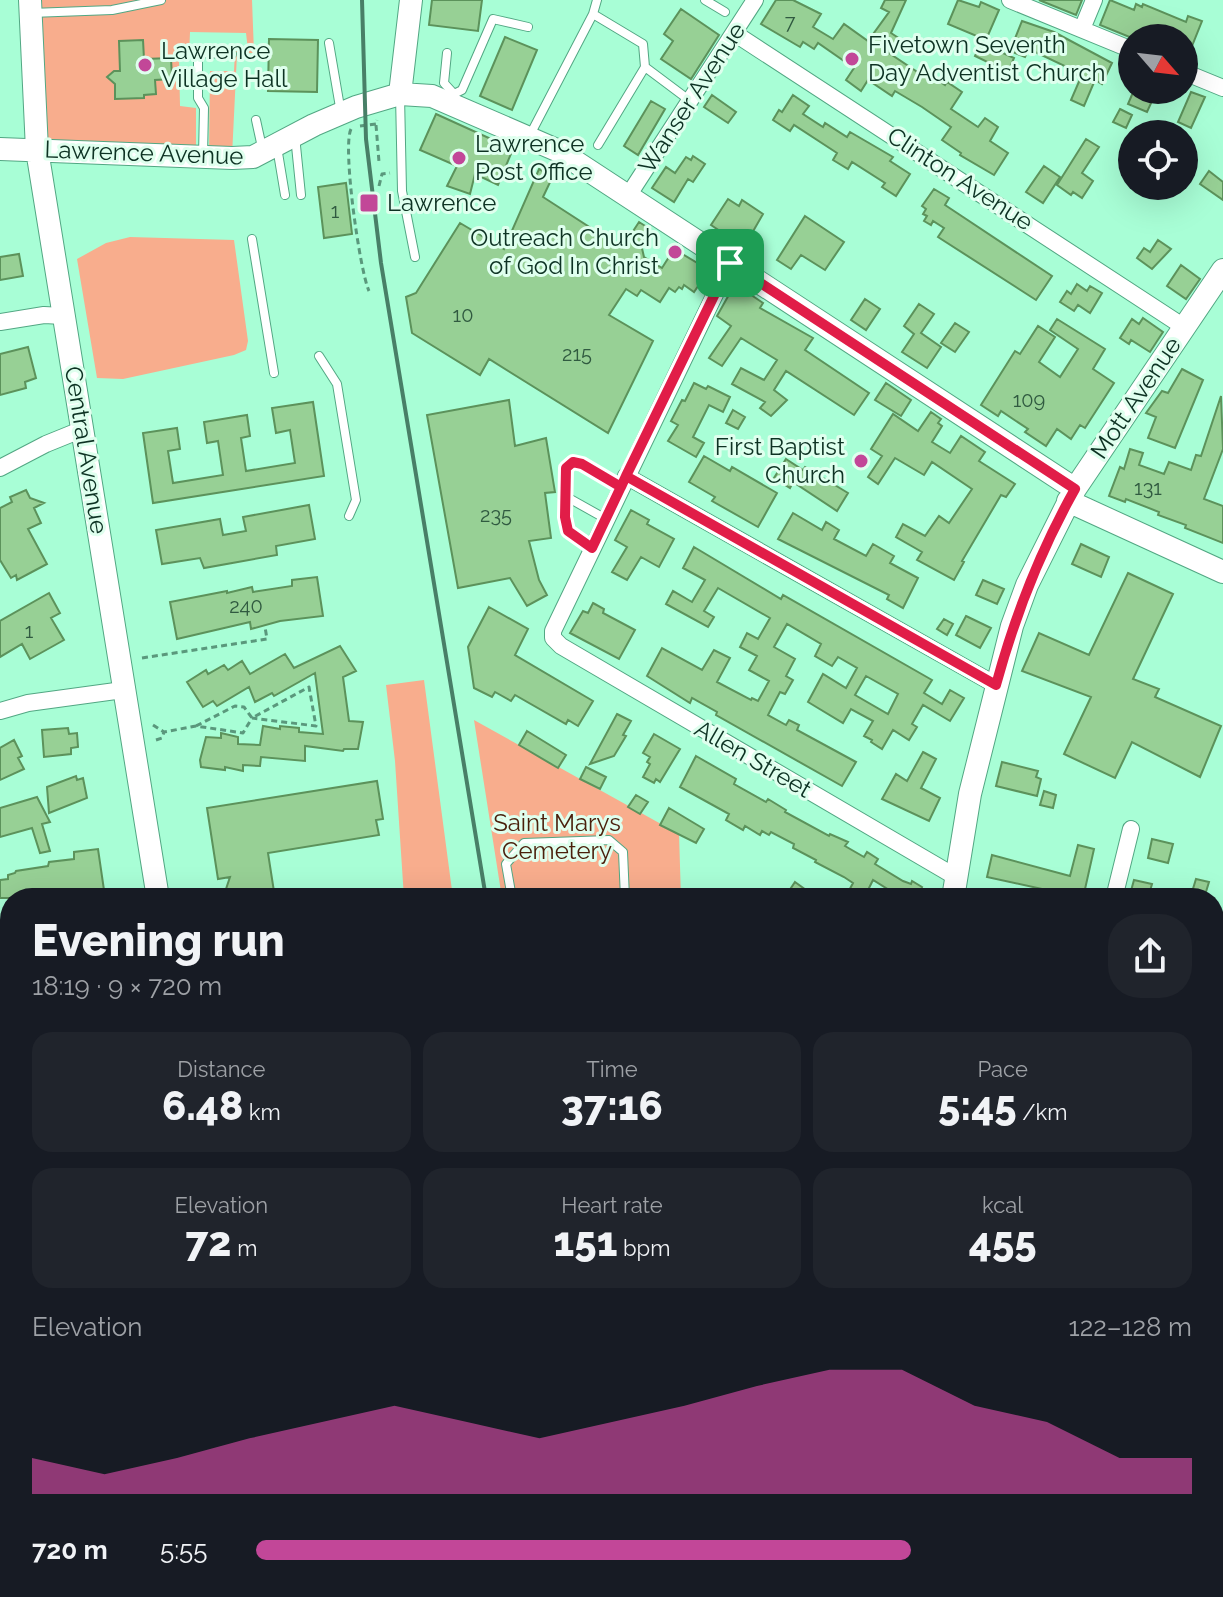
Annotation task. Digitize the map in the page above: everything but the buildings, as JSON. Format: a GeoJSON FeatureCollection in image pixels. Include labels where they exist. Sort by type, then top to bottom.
{"type":"FeatureCollection","features":[{"type":"Feature","properties":{"kind":"street"},"geometry":{"type":"LineString","coordinates":[[400,94],[411,0]]}},
{"type":"Feature","properties":{"kind":"street","name":"Wanser Avenue"},"geometry":{"type":"LineString","coordinates":[[628,196],[755,0]]}},
{"type":"Feature","properties":{"kind":"street"},"geometry":{"type":"LineString","coordinates":[[1010,0],[1118,44]]}},
{"type":"Feature","properties":{"kind":"street"},"geometry":{"type":"LineString","coordinates":[[1082,29],[1094,0]]}},
{"type":"Feature","properties":{"kind":"street","name":"Central Avenue"},"geometry":{"type":"LineString","coordinates":[[30,7],[37,150],[156,888]]}},
{"type":"Feature","properties":{"kind":"street","name":"Clinton Avenue"},"geometry":{"type":"LineString","coordinates":[[734,33],[1184,327]]}},
{"type":"Feature","properties":{"kind":"street"},"geometry":{"type":"LineString","coordinates":[[1198,78],[1223,88]]}},
{"type":"Feature","properties":{"kind":"street","name":"Lawrence Avenue"},"geometry":{"type":"LineString","coordinates":[[0,149],[253,157],[278,145],[349,127],[400,94],[453,100],[559,151],[1071,495],[1223,572]]}},
{"type":"Feature","properties":{"kind":"street"},"geometry":{"type":"LineString","coordinates":[[592,548],[730,263]]}},
{"type":"Feature","properties":{"kind":"street","name":"Mott Avenue"},"geometry":{"type":"LineString","coordinates":[[954,887],[970,794],[990,721],[996,685],[1027,585],[1071,495],[1221,275]]}},
{"type":"Feature","properties":{"kind":"street"},"geometry":{"type":"LineString","coordinates":[[0,322],[44,315],[63,316]]}},
{"type":"Feature","properties":{"kind":"street"},"geometry":{"type":"LineString","coordinates":[[0,468],[83,429]]}},
{"type":"Feature","properties":{"kind":"street"},"geometry":{"type":"LineString","coordinates":[[624,481],[996,685]]}},
{"type":"Feature","properties":{"kind":"street","name":"Allen Street"},"geometry":{"type":"LineString","coordinates":[[592,548],[553,631],[553,638],[561,646],[954,887]]}},
{"type":"Feature","properties":{"kind":"street"},"geometry":{"type":"LineString","coordinates":[[0,711],[28,703],[123,690]]}},
{"type":"Feature","properties":{"kind":"street"},"geometry":{"type":"LineString","coordinates":[[1116,888],[1131,829]]}},
{"type":"Feature","properties":{"kind":"lane"},"geometry":{"type":"LineString","coordinates":[[30,7],[112,10],[161,0]]}},
{"type":"Feature","properties":{"kind":"lane"},"geometry":{"type":"LineString","coordinates":[[529,137],[593,14],[597,0]]}},
{"type":"Feature","properties":{"kind":"lane"},"geometry":{"type":"LineString","coordinates":[[705,0],[725,12]]}},
{"type":"Feature","properties":{"kind":"lane"},"geometry":{"type":"LineString","coordinates":[[593,14],[643,44],[645,67],[598,145]]}},
{"type":"Feature","properties":{"kind":"lane"},"geometry":{"type":"LineString","coordinates":[[447,53],[444,83],[453,100],[462,90],[493,19],[528,27]]}},
{"type":"Feature","properties":{"kind":"lane"},"geometry":{"type":"LineString","coordinates":[[329,43],[349,127]]}},
{"type":"Feature","properties":{"kind":"lane"},"geometry":{"type":"LineString","coordinates":[[203,157],[204,108],[198,98],[198,56],[200,53],[232,54]]}},
{"type":"Feature","properties":{"kind":"lane"},"geometry":{"type":"LineString","coordinates":[[645,67],[690,101]]}},
{"type":"Feature","properties":{"kind":"lane"},"geometry":{"type":"LineString","coordinates":[[400,94],[402,191],[415,257]]}},
{"type":"Feature","properties":{"kind":"lane"},"geometry":{"type":"LineString","coordinates":[[256,120],[278,145],[301,195]]}},
{"type":"Feature","properties":{"kind":"lane"},"geometry":{"type":"LineString","coordinates":[[278,145],[285,195]]}},
{"type":"Feature","properties":{"kind":"lane"},"geometry":{"type":"LineString","coordinates":[[252,239],[274,373]]}},
{"type":"Feature","properties":{"kind":"lane"},"geometry":{"type":"LineString","coordinates":[[319,356],[337,384],[356,500],[349,516]]}},
{"type":"Feature","properties":{"kind":"lane"},"geometry":{"type":"LineString","coordinates":[[592,548],[568,531],[566,468],[573,462],[582,464],[624,481]]}},
{"type":"Feature","properties":{"kind":"lane"},"geometry":{"type":"LineString","coordinates":[[565,496],[606,519]]}},
{"type":"Feature","properties":{"kind":"lane"},"geometry":{"type":"LineString","coordinates":[[510,888],[506,864],[524,843],[609,840],[623,852],[625,888]]}},
{"type":"Feature","properties":{"kind":"path"},"geometry":{"type":"LineString","coordinates":[[373,132],[374,125],[377,164]]}},
{"type":"Feature","properties":{"kind":"path"},"geometry":{"type":"LineString","coordinates":[[349,127],[347,137],[352,182],[369,291]]}},
{"type":"Feature","properties":{"kind":"path"},"geometry":{"type":"LineString","coordinates":[[379,186],[381,176]]}},
{"type":"Feature","properties":{"kind":"path"},"geometry":{"type":"LineString","coordinates":[[142,658],[267,639],[265,627]]}},
{"type":"Feature","properties":{"kind":"path"},"geometry":{"type":"LineString","coordinates":[[153,725],[164,732],[196,726],[235,706],[244,707],[252,718],[316,726],[309,687],[252,718],[243,733],[196,726]]}},
{"type":"Feature","properties":{"kind":"path"},"geometry":{"type":"LineString","coordinates":[[156,740],[162,738],[164,732]]}},
{"type":"Feature","properties":{"kind":"green space"},"geometry":{"type":"Polygon","coordinates":[[[34,0],[252,0],[254,53],[237,54],[232,156],[209,155],[210,71],[234,71],[235,51],[248,50],[246,33],[190,32],[189,57],[179,58],[180,106],[196,108],[196,155],[41,148],[34,0]]]}},
{"type":"Feature","properties":{"kind":"green space"},"geometry":{"type":"Polygon","coordinates":[[[130,237],[234,240],[248,341],[246,350],[123,379],[97,378],[77,259],[106,243],[130,237]]]}},
{"type":"Feature","properties":{"kind":"green space","name":"Saint Marys Cemetery"},"geometry":{"type":"Polygon","coordinates":[[[424,680],[452,888],[403,888],[395,761],[386,685],[424,680]]]}},
{"type":"Feature","properties":{"kind":"green space","name":"Saint Marys Cemetery"},"geometry":{"type":"Polygon","coordinates":[[[474,720],[679,834],[681,888],[500,888],[474,720]]]}},
{"type":"Feature","properties":{"kind":"railway"},"geometry":{"type":"LineString","coordinates":[[362,0],[366,139],[381,263],[484,888]]}},
{"type":"Feature","properties":{"kind":"place","name":"Fivetown Seventh Day Adventist Church"},"geometry":{"type":"Point","coordinates":[852,59]}},
{"type":"Feature","properties":{"kind":"place","name":"Lawrence Village Hall"},"geometry":{"type":"Point","coordinates":[145,65]}},
{"type":"Feature","properties":{"kind":"place","name":"Lawrence Post Office"},"geometry":{"type":"Point","coordinates":[459,158]}},
{"type":"Feature","properties":{"kind":"place","name":"Lawrence"},"geometry":{"type":"Point","coordinates":[369,203]}},
{"type":"Feature","properties":{"kind":"place","name":"Outreach Church of God In Christ"},"geometry":{"type":"Point","coordinates":[675,252]}},
{"type":"Feature","properties":{"kind":"place","name":"First Baptist Church"},"geometry":{"type":"Point","coordinates":[861,461]}},
{"type":"Feature","properties":{"kind":"route"},"geometry":{"type":"LineString","coordinates":[[730,263],[626,476],[621,487],[606,519],[592,548],[568,531],[565,517],[566,468],[573,462],[582,464],[621,487],[626,476],[996,685],[1027,585],[1075,489],[730,263]]}}]}
